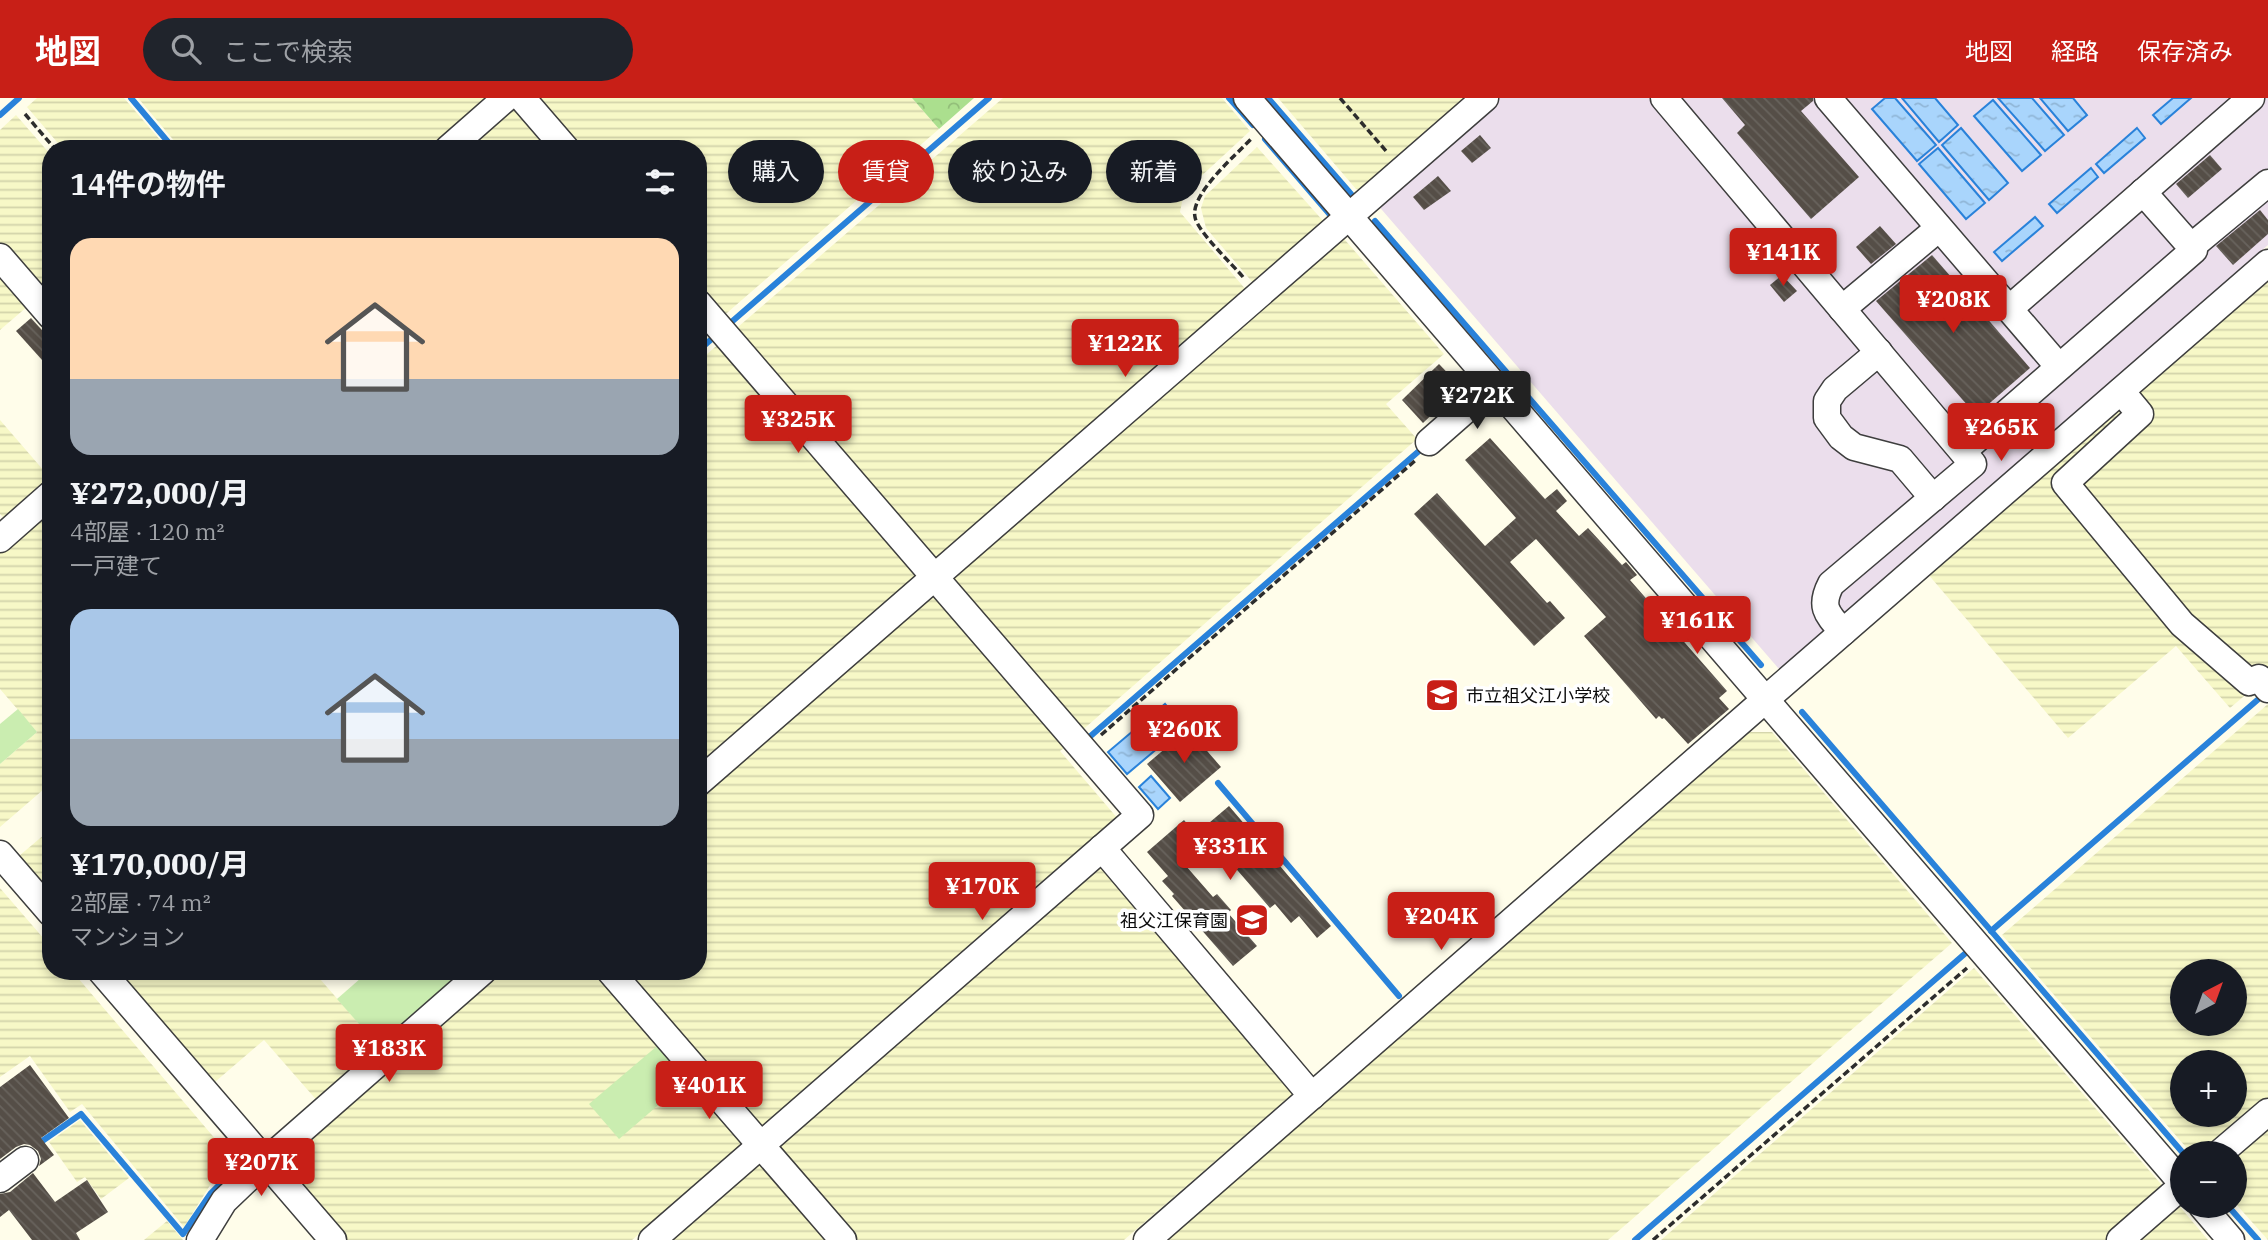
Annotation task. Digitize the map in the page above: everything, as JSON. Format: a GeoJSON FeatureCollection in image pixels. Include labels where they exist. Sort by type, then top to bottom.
{"type":"FeatureCollection","features":[{"type":"Feature","properties":{"kind":"street"},"geometry":{"type":"LineString","coordinates":[[458,140],[506,98]]}},
{"type":"Feature","properties":{"kind":"street"},"geometry":{"type":"LineString","coordinates":[[522,98],[558,140]]}},
{"type":"Feature","properties":{"kind":"street"},"geometry":{"type":"LineString","coordinates":[[1247,98],[2170,1171]]}},
{"type":"Feature","properties":{"kind":"street"},"geometry":{"type":"LineString","coordinates":[[707,775],[1485,98]]}},
{"type":"Feature","properties":{"kind":"street"},"geometry":{"type":"LineString","coordinates":[[1664,98],[1973,464],[1831,584],[1824,598],[1827,614],[1843,632]]}},
{"type":"Feature","properties":{"kind":"street"},"geometry":{"type":"LineString","coordinates":[[1828,98],[2059,367]]}},
{"type":"Feature","properties":{"kind":"street"},"geometry":{"type":"LineString","coordinates":[[2009,309],[2247,99]]}},
{"type":"Feature","properties":{"kind":"street"},"geometry":{"type":"LineString","coordinates":[[2191,247],[2268,183]]}},
{"type":"Feature","properties":{"kind":"street"},"geometry":{"type":"LineString","coordinates":[[1963,451],[2194,250],[2143,192]]}},
{"type":"Feature","properties":{"kind":"street"},"geometry":{"type":"LineString","coordinates":[[1842,309],[1939,228]]}},
{"type":"Feature","properties":{"kind":"street"},"geometry":{"type":"LineString","coordinates":[[0,257],[42,306]]}},
{"type":"Feature","properties":{"kind":"street"},"geometry":{"type":"LineString","coordinates":[[1147,1240],[2268,263]]}},
{"type":"Feature","properties":{"kind":"street"},"geometry":{"type":"LineString","coordinates":[[652,1240],[1140,815],[707,313]]}},
{"type":"Feature","properties":{"kind":"street"},"geometry":{"type":"LineString","coordinates":[[1879,352],[1835,389],[1827,401],[1827,418],[1841,437],[1854,447],[1900,459],[1933,498]]}},
{"type":"Feature","properties":{"kind":"street"},"geometry":{"type":"LineString","coordinates":[[1429,442],[1494,385]]}},
{"type":"Feature","properties":{"kind":"street"},"geometry":{"type":"LineString","coordinates":[[2121,391],[2140,414],[2065,483],[2182,624],[2249,682],[2259,678],[2268,689]]}},
{"type":"Feature","properties":{"kind":"street"},"geometry":{"type":"LineString","coordinates":[[0,539],[42,502]]}},
{"type":"Feature","properties":{"kind":"street"},"geometry":{"type":"LineString","coordinates":[[1102,848],[1312,1096]]}},
{"type":"Feature","properties":{"kind":"street"},"geometry":{"type":"LineString","coordinates":[[0,854],[42,903]]}},
{"type":"Feature","properties":{"kind":"street"},"geometry":{"type":"LineString","coordinates":[[109,980],[333,1240]]}},
{"type":"Feature","properties":{"kind":"street"},"geometry":{"type":"LineString","coordinates":[[200,1240],[224,1201],[473,980]]}},
{"type":"Feature","properties":{"kind":"street"},"geometry":{"type":"LineString","coordinates":[[618,980],[844,1240]]}},
{"type":"Feature","properties":{"kind":"street"},"geometry":{"type":"LineString","coordinates":[[2234,1141],[2268,1112]]}},
{"type":"Feature","properties":{"kind":"street"},"geometry":{"type":"LineString","coordinates":[[0,1179],[24,1160]]}},
{"type":"Feature","properties":{"kind":"street"},"geometry":{"type":"LineString","coordinates":[[2120,1240],[2170,1196]]}},
{"type":"Feature","properties":{"kind":"street"},"geometry":{"type":"LineString","coordinates":[[2212,1218],[2231,1240]]}},
{"type":"Feature","properties":{"kind":"path"},"geometry":{"type":"LineString","coordinates":[[1340,98],[1402,170]]}},
{"type":"Feature","properties":{"kind":"path"},"geometry":{"type":"LineString","coordinates":[[25,114],[47,140]]}},
{"type":"Feature","properties":{"kind":"path"},"geometry":{"type":"LineString","coordinates":[[1258,295],[1199,228],[1195,206],[1201,193],[1267,122]]}},
{"type":"Feature","properties":{"kind":"path"},"geometry":{"type":"LineString","coordinates":[[1083,750],[1428,450],[1429,442]]}},
{"type":"Feature","properties":{"kind":"path"},"geometry":{"type":"LineString","coordinates":[[1653,1240],[1984,953]]}},
{"type":"Feature","properties":{"kind":"shaded area"},"geometry":{"type":"Polygon","coordinates":[[[1496,98],[2268,98],[2268,245],[1779,669],[1376,203],[1496,98]]]}},
{"type":"Feature","properties":{"kind":"green space"},"geometry":{"type":"Polygon","coordinates":[[[37,98],[124,98],[160,140],[55,140],[27,107],[37,98]]]}},
{"type":"Feature","properties":{"kind":"green space"},"geometry":{"type":"Polygon","coordinates":[[[138,98],[494,98],[445,140],[173,140],[138,98]]]}},
{"type":"Feature","properties":{"kind":"green space"},"geometry":{"type":"Polygon","coordinates":[[[529,98],[912,98],[939,129],[926,140],[838,140],[838,203],[854,203],[720,319],[707,304],[707,140],[565,140],[529,98]]]}},
{"type":"Feature","properties":{"kind":"green space"},"geometry":{"type":"Polygon","coordinates":[[[912,98],[974,98],[939,129],[912,98]]]}},
{"type":"Feature","properties":{"kind":"green space"},"geometry":{"type":"Polygon","coordinates":[[[1003,98],[1222,98],[1250,131],[1202,175],[1202,140],[1106,140],[1106,203],[1182,203],[1180,212],[1247,291],[932,566],[731,333],[881,203],[934,203],[934,158],[948,146],[948,203],[1092,203],[1092,140],[954,140],[1003,98]]]}},
{"type":"Feature","properties":{"kind":"green space"},"geometry":{"type":"Polygon","coordinates":[[[1278,98],[1473,98],[1366,191],[1356,189],[1278,98]]]}},
{"type":"Feature","properties":{"kind":"green space"},"geometry":{"type":"Polygon","coordinates":[[[513,99],[547,140],[466,140],[513,99]]]}},
{"type":"Feature","properties":{"kind":"green space"},"geometry":{"type":"Polygon","coordinates":[[[16,115],[42,145],[42,294],[0,246],[0,130],[16,115]]]}},
{"type":"Feature","properties":{"kind":"green space"},"geometry":{"type":"Polygon","coordinates":[[[1257,147],[1325,223],[1254,284],[1206,228],[1201,208],[1205,196],[1257,147]]]}},
{"type":"Feature","properties":{"kind":"green space"},"geometry":{"type":"Polygon","coordinates":[[[1339,233],[1444,354],[1386,404],[1417,439],[1079,733],[944,578],[1339,233]]]}},
{"type":"Feature","properties":{"kind":"green space"},"geometry":{"type":"Polygon","coordinates":[[[0,273],[28,306],[0,330],[0,273]]]}},
{"type":"Feature","properties":{"kind":"green space"},"geometry":{"type":"Polygon","coordinates":[[[2268,279],[2268,676],[2230,708],[2176,646],[2068,738],[1927,573],[2268,279]]]}},
{"type":"Feature","properties":{"kind":"green space"},"geometry":{"type":"Polygon","coordinates":[[[722,341],[923,576],[707,763],[707,354],[722,341]]]}},
{"type":"Feature","properties":{"kind":"green space"},"geometry":{"type":"Polygon","coordinates":[[[0,420],[42,469],[42,492],[7,521],[0,514],[0,420]]]}},
{"type":"Feature","properties":{"kind":"green space"},"geometry":{"type":"Polygon","coordinates":[[[42,513],[42,791],[0,827],[0,764],[37,732],[0,689],[0,549],[42,513]]]}},
{"type":"Feature","properties":{"kind":"green space"},"geometry":{"type":"Polygon","coordinates":[[[933,588],[1068,745],[1060,751],[1119,820],[760,1127],[634,980],[707,980],[707,786],[933,588]]]}},
{"type":"Feature","properties":{"kind":"green space"},"geometry":{"type":"Polygon","coordinates":[[[2268,704],[2268,1101],[2247,1119],[2247,1050],[2170,1050],[2170,1127],[2238,1127],[2221,1141],[2181,1141],[2002,935],[2268,704]]]}},
{"type":"Feature","properties":{"kind":"green space"},"geometry":{"type":"Polygon","coordinates":[[[18,709],[37,732],[0,764],[0,724],[18,709]]]}},
{"type":"Feature","properties":{"kind":"green space"},"geometry":{"type":"Polygon","coordinates":[[[1749,732],[1772,732],[1952,943],[1608,1240],[1163,1240],[1749,732]]]}},
{"type":"Feature","properties":{"kind":"green space"},"geometry":{"type":"Polygon","coordinates":[[[42,837],[42,893],[13,861],[42,837]]]}},
{"type":"Feature","properties":{"kind":"green space"},"geometry":{"type":"Polygon","coordinates":[[[1103,860],[1297,1090],[1124,1240],[858,1240],[775,1145],[1103,860]]]}},
{"type":"Feature","properties":{"kind":"green space"},"geometry":{"type":"Polygon","coordinates":[[[0,888],[42,937],[42,980],[80,980],[229,1155],[184,1227],[82,1104],[70,1112],[30,1056],[0,1077],[0,888]]]}},
{"type":"Feature","properties":{"kind":"green space"},"geometry":{"type":"Polygon","coordinates":[[[1974,968],[2167,1191],[2110,1240],[1661,1240],[1974,968]]]}},
{"type":"Feature","properties":{"kind":"green space"},"geometry":{"type":"Polygon","coordinates":[[[116,980],[321,980],[382,1050],[320,1104],[264,1040],[208,1088],[116,980]]]}},
{"type":"Feature","properties":{"kind":"green space"},"geometry":{"type":"Polygon","coordinates":[[[359,980],[459,982],[382,1050],[337,999],[359,980]]]}},
{"type":"Feature","properties":{"kind":"green space"},"geometry":{"type":"Polygon","coordinates":[[[485,980],[611,980],[663,1041],[619,1138],[692,1076],[748,1140],[632,1240],[340,1240],[277,1163],[485,980]]]}},
{"type":"Feature","properties":{"kind":"green space"},"geometry":{"type":"Polygon","coordinates":[[[663,1041],[692,1076],[619,1139],[589,1104],[663,1041]]]}},
{"type":"Feature","properties":{"kind":"green space"},"geometry":{"type":"Polygon","coordinates":[[[80,1120],[129,1178],[101,1199],[85,1177],[77,1182],[49,1142],[80,1120]]]}},
{"type":"Feature","properties":{"kind":"green space"},"geometry":{"type":"Polygon","coordinates":[[[2268,1123],[2268,1240],[2247,1216],[2247,1142],[2268,1123]]]}},
{"type":"Feature","properties":{"kind":"green space"},"geometry":{"type":"Polygon","coordinates":[[[760,1158],[831,1240],[666,1240],[760,1158]]]}},
{"type":"Feature","properties":{"kind":"green space"},"geometry":{"type":"Polygon","coordinates":[[[2170,1207],[2170,1218],[2189,1218],[2208,1240],[2132,1240],[2170,1207]]]}},
{"type":"Feature","properties":{"kind":"green space"},"geometry":{"type":"Polygon","coordinates":[[[167,1221],[183,1240],[144,1240],[167,1221]]]}},
{"type":"Feature","properties":{"kind":"water"},"geometry":{"type":"Polygon","coordinates":[[[1885,98],[1895,98],[1936,145],[1917,161],[1872,109],[1885,98]]]}},
{"type":"Feature","properties":{"kind":"water"},"geometry":{"type":"Polygon","coordinates":[[[1902,98],[1935,98],[1958,125],[1939,142],[1902,98]]]}},
{"type":"Feature","properties":{"kind":"water"},"geometry":{"type":"Polygon","coordinates":[[[1998,98],[2032,98],[2064,135],[2045,151],[1998,98]]]}},
{"type":"Feature","properties":{"kind":"water"},"geometry":{"type":"Polygon","coordinates":[[[2040,98],[2073,98],[2087,115],[2068,131],[2040,98]]]}},
{"type":"Feature","properties":{"kind":"water"},"geometry":{"type":"Polygon","coordinates":[[[2173,98],[2191,98],[2161,124],[2153,115],[2173,98]]]}},
{"type":"Feature","properties":{"kind":"water"},"geometry":{"type":"Polygon","coordinates":[[[1993,100],[2041,155],[2022,171],[1974,116],[1993,100]]]}},
{"type":"Feature","properties":{"kind":"water"},"geometry":{"type":"Polygon","coordinates":[[[1961,128],[2008,183],[1989,200],[1942,145],[1961,128]]]}},
{"type":"Feature","properties":{"kind":"water"},"geometry":{"type":"Polygon","coordinates":[[[2137,128],[2145,138],[2104,173],[2096,164],[2137,128]]]}},
{"type":"Feature","properties":{"kind":"water"},"geometry":{"type":"Polygon","coordinates":[[[1938,148],[1985,203],[1966,219],[1919,164],[1938,148]]]}},
{"type":"Feature","properties":{"kind":"water"},"geometry":{"type":"Polygon","coordinates":[[[2091,168],[2098,177],[2057,213],[2049,204],[2091,168]]]}},
{"type":"Feature","properties":{"kind":"water"},"geometry":{"type":"Polygon","coordinates":[[[2035,217],[2043,226],[2002,261],[1994,252],[2035,217]]]}},
{"type":"Feature","properties":{"kind":"water"},"geometry":{"type":"Polygon","coordinates":[[[1165,704],[1184,726],[1127,774],[1108,752],[1165,704]]]}},
{"type":"Feature","properties":{"kind":"water"},"geometry":{"type":"Polygon","coordinates":[[[1151,776],[1170,798],[1158,809],[1139,787],[1151,776]]]}},
{"type":"Feature","properties":{"kind":"building"},"geometry":{"type":"Polygon","coordinates":[[[1722,98],[1813,98],[1801,111],[1859,177],[1811,219],[1737,133],[1745,125],[1722,98]]]}},
{"type":"Feature","properties":{"kind":"building"},"geometry":{"type":"Polygon","coordinates":[[[1480,135],[1491,148],[1472,163],[1461,151],[1480,135]]]}},
{"type":"Feature","properties":{"kind":"building"},"geometry":{"type":"Polygon","coordinates":[[[2210,155],[2222,169],[2188,198],[2176,184],[2210,155]]]}},
{"type":"Feature","properties":{"kind":"building"},"geometry":{"type":"Polygon","coordinates":[[[1438,176],[1451,191],[1424,210],[1413,197],[1438,176]]]}},
{"type":"Feature","properties":{"kind":"building"},"geometry":{"type":"Polygon","coordinates":[[[2260,210],[2268,220],[2268,234],[2233,265],[2216,246],[2260,210]]]}},
{"type":"Feature","properties":{"kind":"building"},"geometry":{"type":"Polygon","coordinates":[[[1880,226],[1896,244],[1871,264],[1856,247],[1880,226]]]}},
{"type":"Feature","properties":{"kind":"building"},"geometry":{"type":"Polygon","coordinates":[[[1932,255],[2030,368],[1976,415],[1876,301],[1932,255]]]}},
{"type":"Feature","properties":{"kind":"building"},"geometry":{"type":"Polygon","coordinates":[[[1782,275],[1797,291],[1784,302],[1770,285],[1782,275]]]}},
{"type":"Feature","properties":{"kind":"building"},"geometry":{"type":"Polygon","coordinates":[[[31,318],[42,330],[42,360],[16,331],[31,318]]]}},
{"type":"Feature","properties":{"kind":"building"},"geometry":{"type":"Polygon","coordinates":[[[1439,364],[1461,387],[1423,423],[1402,400],[1439,364]]]}},
{"type":"Feature","properties":{"kind":"building"},"geometry":{"type":"Polygon","coordinates":[[[1490,438],[1545,499],[1557,489],[1567,501],[1556,511],[1579,536],[1588,528],[1622,565],[1626,562],[1637,575],[1630,580],[1727,691],[1719,698],[1729,709],[1688,744],[1664,718],[1659,716],[1656,719],[1584,636],[1606,617],[1536,539],[1510,562],[1547,603],[1550,601],[1565,618],[1534,646],[1414,514],[1437,493],[1485,546],[1516,518],[1465,460],[1490,438]]]}},
{"type":"Feature","properties":{"kind":"building"},"geometry":{"type":"Polygon","coordinates":[[[1188,729],[1221,767],[1180,802],[1147,764],[1188,729]]]}},
{"type":"Feature","properties":{"kind":"building"},"geometry":{"type":"Polygon","coordinates":[[[1229,806],[1331,926],[1317,938],[1299,916],[1291,923],[1275,904],[1270,908],[1213,842],[1186,866],[1213,897],[1217,894],[1231,910],[1228,913],[1257,946],[1233,966],[1172,896],[1174,894],[1162,881],[1168,876],[1147,852],[1184,820],[1196,834],[1229,806]]]}},
{"type":"Feature","properties":{"kind":"building"},"geometry":{"type":"Polygon","coordinates":[[[30,1065],[69,1118],[41,1138],[54,1155],[39,1166],[41,1159],[38,1151],[30,1145],[16,1147],[0,1159],[0,1087],[30,1065]]]}},
{"type":"Feature","properties":{"kind":"building"},"geometry":{"type":"Polygon","coordinates":[[[33,1173],[55,1202],[87,1180],[108,1212],[76,1233],[80,1240],[32,1240],[9,1210],[0,1217],[0,1194],[10,1192],[33,1173]]]}},
{"type":"Feature","properties":{"kind":"waterway"},"geometry":{"type":"LineString","coordinates":[[0,115],[19,98]]}},
{"type":"Feature","properties":{"kind":"waterway"},"geometry":{"type":"LineString","coordinates":[[131,98],[166,140]]}},
{"type":"Feature","properties":{"kind":"waterway"},"geometry":{"type":"LineString","coordinates":[[728,325],[989,98]]}},
{"type":"Feature","properties":{"kind":"waterway"},"geometry":{"type":"LineString","coordinates":[[1229,98],[1253,125]]}},
{"type":"Feature","properties":{"kind":"waterway"},"geometry":{"type":"LineString","coordinates":[[1268,98],[1351,194]]}},
{"type":"Feature","properties":{"kind":"waterway"},"geometry":{"type":"LineString","coordinates":[[1265,139],[1332,217]]}},
{"type":"Feature","properties":{"kind":"waterway"},"geometry":{"type":"LineString","coordinates":[[1375,221],[1761,665]]}},
{"type":"Feature","properties":{"kind":"waterway"},"geometry":{"type":"LineString","coordinates":[[707,343],[715,336]]}},
{"type":"Feature","properties":{"kind":"waterway"},"geometry":{"type":"LineString","coordinates":[[1086,740],[1419,451]]}},
{"type":"Feature","properties":{"kind":"waterway"},"geometry":{"type":"LineString","coordinates":[[1991,931],[2262,696]]}},
{"type":"Feature","properties":{"kind":"waterway"},"geometry":{"type":"LineString","coordinates":[[1802,712],[2173,1141]]}},
{"type":"Feature","properties":{"kind":"waterway"},"geometry":{"type":"LineString","coordinates":[[1218,783],[1399,996]]}},
{"type":"Feature","properties":{"kind":"waterway"},"geometry":{"type":"LineString","coordinates":[[1635,1240],[1968,951]]}},
{"type":"Feature","properties":{"kind":"waterway"},"geometry":{"type":"LineString","coordinates":[[38,1144],[81,1114],[183,1234],[211,1193],[233,1171]]}},
{"type":"Feature","properties":{"kind":"waterway"},"geometry":{"type":"LineString","coordinates":[[2239,1218],[2258,1240]]}},
{"type":"Feature","properties":{"kind":"place","name":"市立祖父江小学校"},"geometry":{"type":"Point","coordinates":[1442,695]}},
{"type":"Feature","properties":{"kind":"place","name":"祖父江保育園"},"geometry":{"type":"Point","coordinates":[1252,920]}}]}
